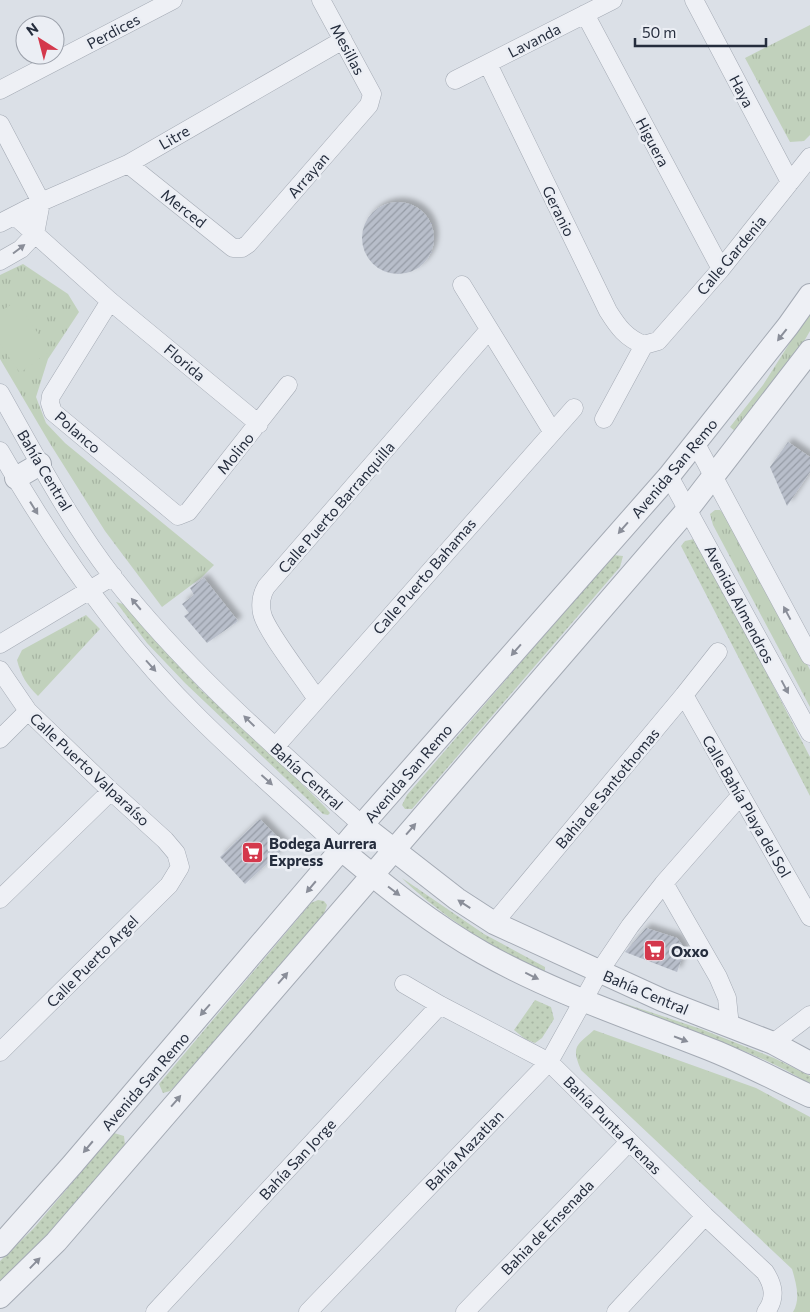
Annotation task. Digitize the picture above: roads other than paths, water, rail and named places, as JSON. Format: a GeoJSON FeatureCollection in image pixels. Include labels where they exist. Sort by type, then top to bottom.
{"type":"FeatureCollection","features":[{"type":"Feature","properties":{"kind":"street","name":"Perdices"},"geometry":{"type":"LineString","coordinates":[[0,90],[173,0]]}},
{"type":"Feature","properties":{"kind":"street","name":"Mesillas"},"geometry":{"type":"LineString","coordinates":[[322,0],[372,94],[372,99]]}},
{"type":"Feature","properties":{"kind":"street","name":"Lavanda"},"geometry":{"type":"LineString","coordinates":[[455,80],[613,0]]}},
{"type":"Feature","properties":{"kind":"street","name":"Haya"},"geometry":{"type":"LineString","coordinates":[[694,0],[790,182]]}},
{"type":"Feature","properties":{"kind":"street","name":"Higuera"},"geometry":{"type":"LineString","coordinates":[[585,14],[721,270]]}},
{"type":"Feature","properties":{"kind":"street","name":"Litre"},"geometry":{"type":"LineString","coordinates":[[7,220],[41,202],[128,164],[343,40]]}},
{"type":"Feature","properties":{"kind":"street","name":"Geranio"},"geometry":{"type":"LineString","coordinates":[[488,64],[608,311],[619,328],[631,340],[644,345]]}},
{"type":"Feature","properties":{"kind":"street","name":"Arrayan"},"geometry":{"type":"LineString","coordinates":[[242,248],[356,120],[372,99]]}},
{"type":"Feature","properties":{"kind":"street"},"geometry":{"type":"LineString","coordinates":[[0,124],[41,202],[35,234],[21,250],[0,261]]}},
{"type":"Feature","properties":{"kind":"street","name":"Calle Gardenia"},"geometry":{"type":"LineString","coordinates":[[644,345],[658,341],[721,270],[810,157]]}},
{"type":"Feature","properties":{"kind":"street","name":"Merced"},"geometry":{"type":"LineString","coordinates":[[128,164],[234,248],[242,248]]}},
{"type":"Feature","properties":{"kind":"street","name":"Florida"},"geometry":{"type":"LineString","coordinates":[[7,220],[35,234],[110,301],[259,424]]}},
{"type":"Feature","properties":{"kind":"street"},"geometry":{"type":"LineString","coordinates":[[462,285],[552,431]]}},
{"type":"Feature","properties":{"kind":"street","name":"Avenida San Remo"},"geometry":{"type":"LineString","coordinates":[[0,1246],[123,1106],[362,825],[669,476],[696,444],[810,295]]}},
{"type":"Feature","properties":{"kind":"street","name":"Polanco"},"geometry":{"type":"LineString","coordinates":[[110,301],[51,396],[50,403],[53,412],[178,516]]}},
{"type":"Feature","properties":{"kind":"street","name":"Calle Puerto Barranquilla"},"geometry":{"type":"LineString","coordinates":[[316,698],[269,628],[262,614],[261,597],[266,587],[489,330]]}},
{"type":"Feature","properties":{"kind":"street"},"geometry":{"type":"LineString","coordinates":[[604,419],[644,345]]}},
{"type":"Feature","properties":{"kind":"street"},"geometry":{"type":"LineString","coordinates":[[0,1297],[56,1242],[688,509],[810,351]]}},
{"type":"Feature","properties":{"kind":"street","name":"Molino"},"geometry":{"type":"LineString","coordinates":[[178,516],[188,512],[288,385]]}},
{"type":"Feature","properties":{"kind":"street","name":"Bahía Central"},"geometry":{"type":"LineString","coordinates":[[0,393],[40,464],[113,576],[174,649],[275,747],[362,825],[457,899],[494,924],[662,1000],[773,1043],[810,1063]]}},
{"type":"Feature","properties":{"kind":"street","name":"Calle Puerto Bahamas"},"geometry":{"type":"LineString","coordinates":[[275,747],[316,698],[574,408]]}},
{"type":"Feature","properties":{"kind":"street"},"geometry":{"type":"LineString","coordinates":[[696,444],[715,476],[810,656]]}},
{"type":"Feature","properties":{"kind":"street","name":"Bahía Central"},"geometry":{"type":"LineString","coordinates":[[0,451],[56,544],[126,638],[196,716],[342,850],[372,875],[431,919],[483,953],[584,1002],[715,1052],[810,1096]]}},
{"type":"Feature","properties":{"kind":"street"},"geometry":{"type":"LineString","coordinates":[[16,478],[40,464]]}},
{"type":"Feature","properties":{"kind":"street","name":"Avenida Almendros"},"geometry":{"type":"LineString","coordinates":[[669,476],[810,733]]}},
{"type":"Feature","properties":{"kind":"street"},"geometry":{"type":"LineString","coordinates":[[0,644],[113,576]]}},
{"type":"Feature","properties":{"kind":"street","name":"Bahia de Santothomas"},"geometry":{"type":"LineString","coordinates":[[494,924],[684,696],[718,652]]}},
{"type":"Feature","properties":{"kind":"street","name":"Calle Puerto Valparaíso"},"geometry":{"type":"LineString","coordinates":[[0,670],[28,711],[111,791],[166,840],[176,853],[180,867]]}},
{"type":"Feature","properties":{"kind":"street","name":"Calle Bahía Playa del Sol"},"geometry":{"type":"LineString","coordinates":[[684,696],[810,917]]}},
{"type":"Feature","properties":{"kind":"street"},"geometry":{"type":"LineString","coordinates":[[0,739],[28,711]]}},
{"type":"Feature","properties":{"kind":"street"},"geometry":{"type":"LineString","coordinates":[[0,899],[111,791]]}},
{"type":"Feature","properties":{"kind":"street","name":"Bahía Mazatlan"},"geometry":{"type":"LineString","coordinates":[[308,1312],[548,1062],[584,1002],[599,972],[630,926],[664,883],[741,795]]}},
{"type":"Feature","properties":{"kind":"street","name":"Calle Puerto Argel"},"geometry":{"type":"LineString","coordinates":[[0,1052],[169,885],[180,867]]}},
{"type":"Feature","properties":{"kind":"street"},"geometry":{"type":"LineString","coordinates":[[664,883],[718,977],[727,998],[730,1026]]}},
{"type":"Feature","properties":{"kind":"street","name":"Bahía Punta Arenas"},"geometry":{"type":"LineString","coordinates":[[404,984],[548,1062],[765,1272],[772,1283],[773,1295],[766,1312]]}},
{"type":"Feature","properties":{"kind":"street","name":"Bahía San Jorge"},"geometry":{"type":"LineString","coordinates":[[155,1312],[440,1005]]}},
{"type":"Feature","properties":{"kind":"street"},"geometry":{"type":"LineString","coordinates":[[773,1043],[810,1015]]}},
{"type":"Feature","properties":{"kind":"street"},"geometry":{"type":"LineString","coordinates":[[123,1106],[153,1128]]}},
{"type":"Feature","properties":{"kind":"street","name":"Bahia de Ensenada"},"geometry":{"type":"LineString","coordinates":[[465,1312],[629,1142]]}},
{"type":"Feature","properties":{"kind":"street"},"geometry":{"type":"LineString","coordinates":[[616,1312],[705,1216]]}},
{"type":"Feature","properties":{"kind":"place","name":"Bodega Aurrera Express"},"geometry":{"type":"Point","coordinates":[253,852]}},
{"type":"Feature","properties":{"kind":"place","name":"Oxxo"},"geometry":{"type":"Point","coordinates":[655,951]}}]}
